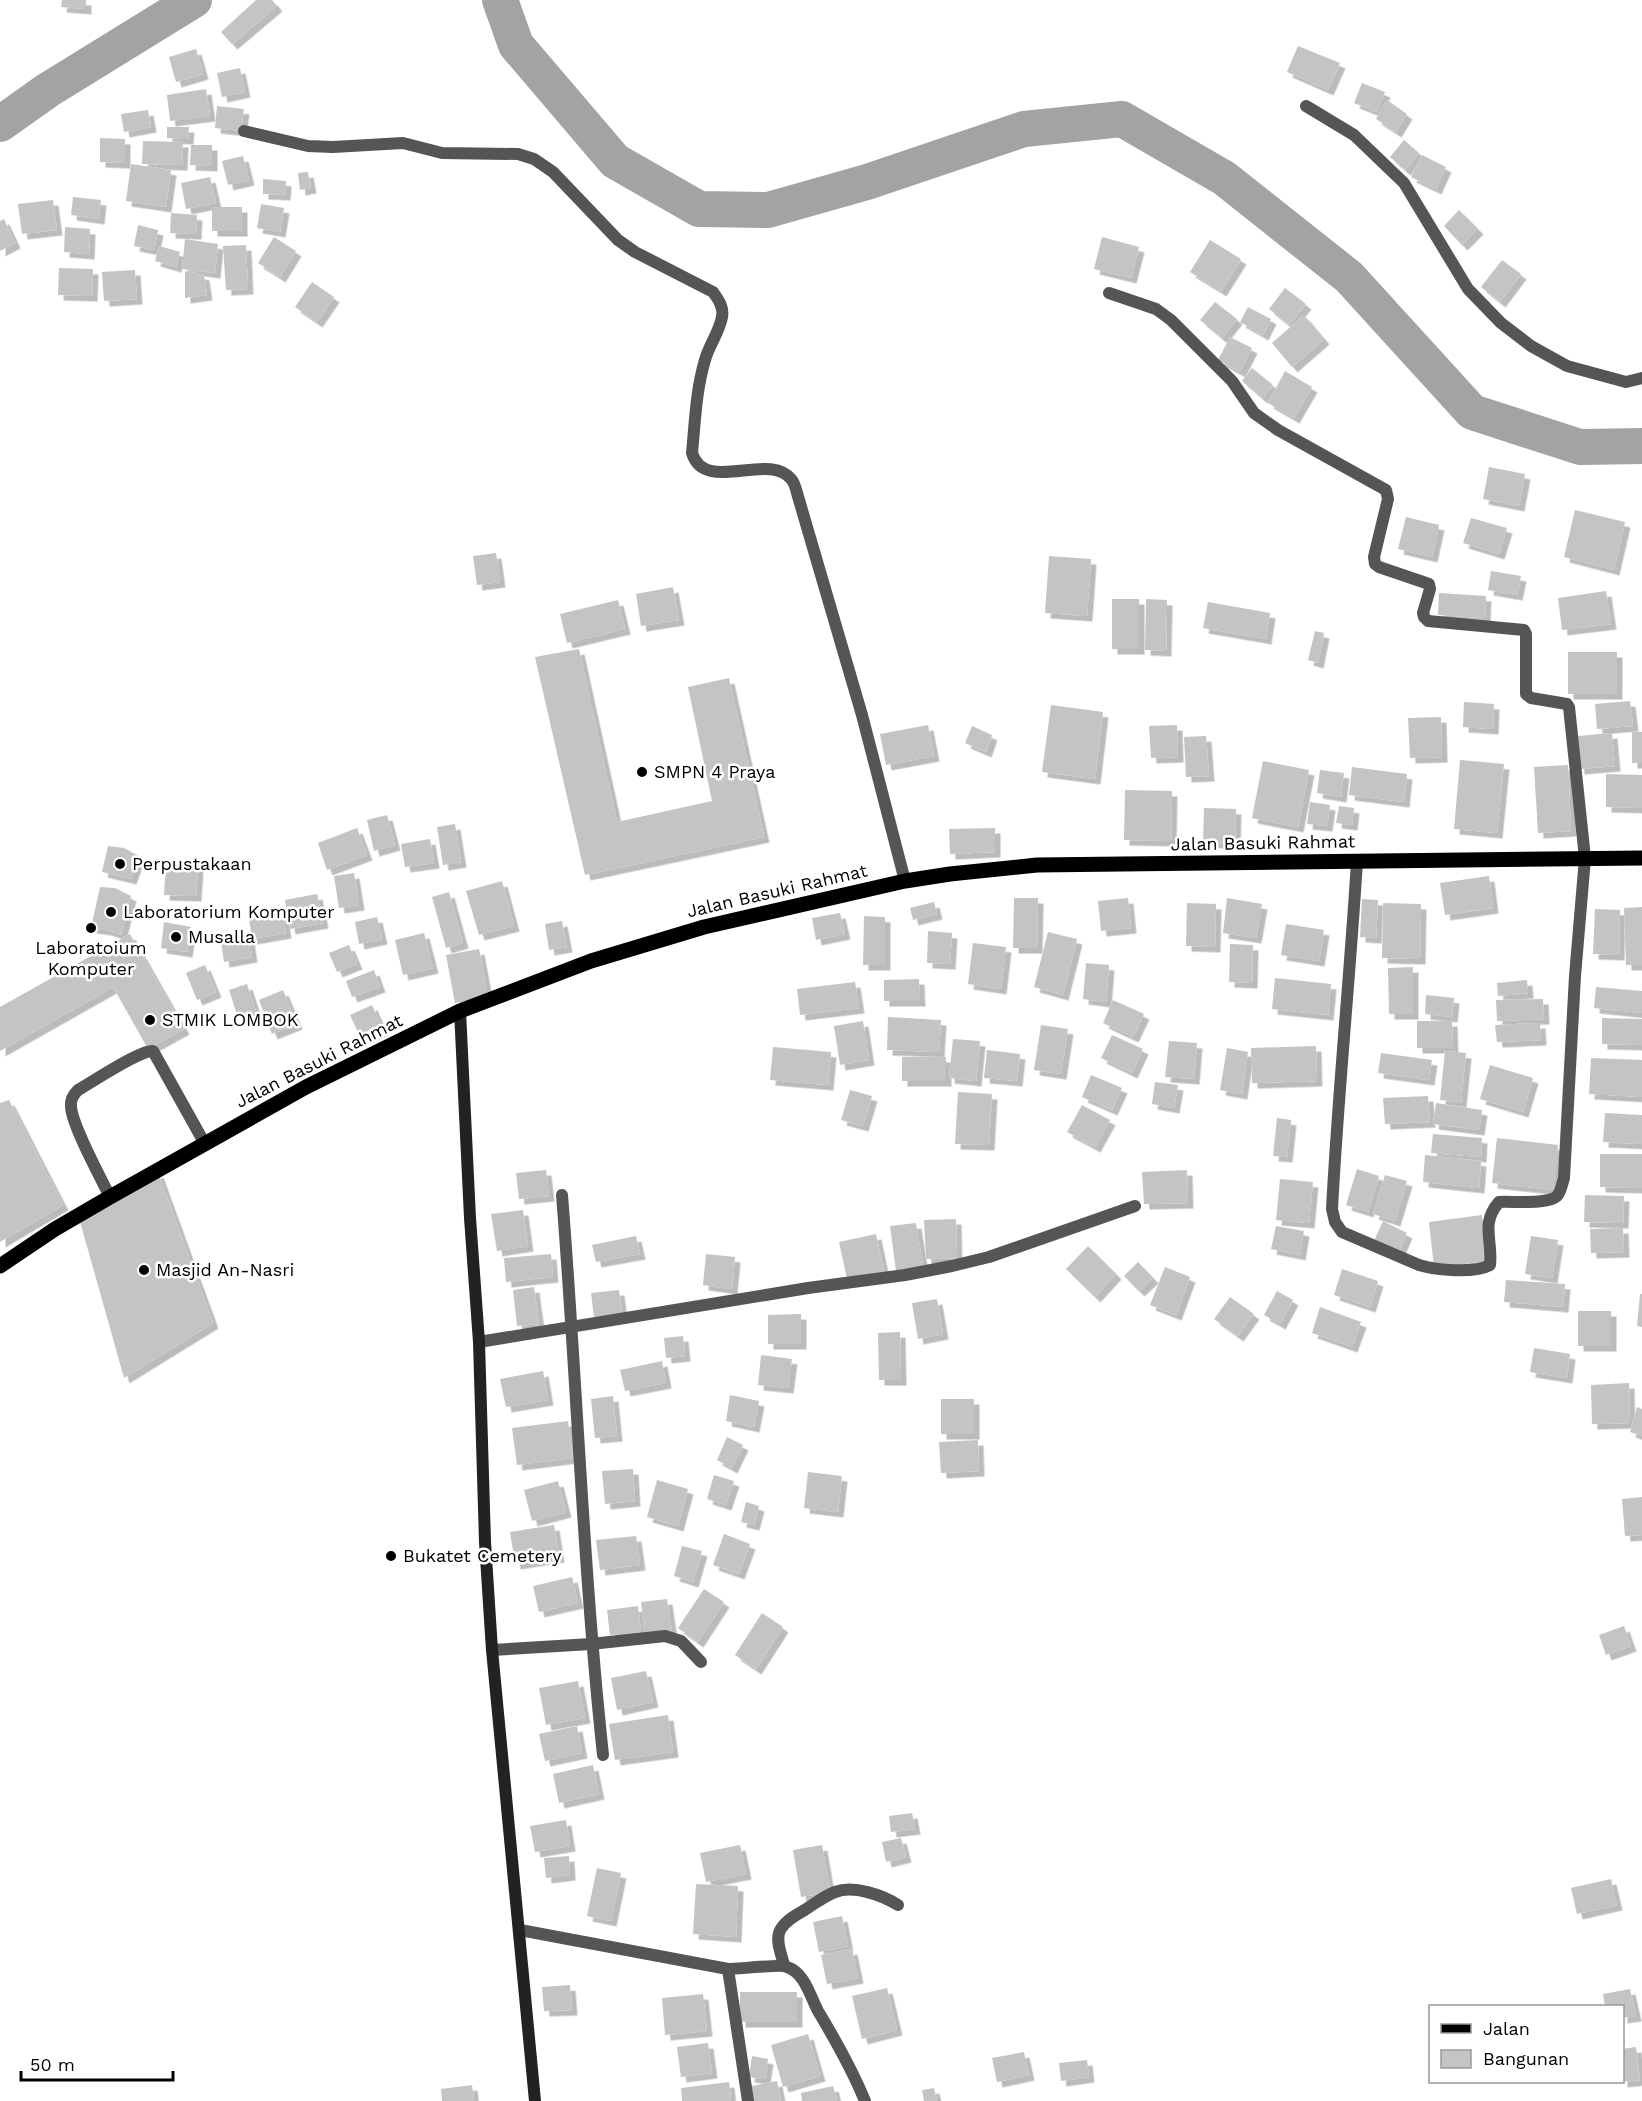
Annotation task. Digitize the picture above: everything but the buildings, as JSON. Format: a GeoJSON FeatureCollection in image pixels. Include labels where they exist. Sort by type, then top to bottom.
{"type":"FeatureCollection","features":[{"type":"Feature","properties":{"kind":"main road","name":"Jalan Basuki Rahmat"},"geometry":{"type":"LineString","coordinates":[[0,1266],[110,1197],[306,1087],[460,1011],[591,961],[704,927],[905,881],[1037,865],[1642,858]]}},
{"type":"Feature","properties":{"kind":"main road"},"geometry":{"type":"LineString","coordinates":[[460,1011],[470,1218],[479,1342],[485,1542],[492,1650],[535,2101]]}},
{"type":"Feature","properties":{"kind":"street"},"geometry":{"type":"LineString","coordinates":[[1306,105],[1354,135],[1404,183],[1468,289],[1501,323],[1531,346],[1567,366],[1626,382],[1642,378]]}},
{"type":"Feature","properties":{"kind":"street"},"geometry":{"type":"LineString","coordinates":[[244,131],[308,146],[333,147],[403,142],[442,153],[518,154],[534,159],[553,172],[618,240],[635,252],[713,292],[720,303],[723,315],[716,338],[705,357],[699,385],[692,453],[695,462],[702,469],[713,472],[770,470],[781,471],[791,479],[862,714],[905,881]]}},
{"type":"Feature","properties":{"kind":"street"},"geometry":{"type":"LineString","coordinates":[[1109,292],[1156,309],[1172,320],[1232,381],[1254,413],[1278,430],[1386,490],[1388,499],[1374,561],[1379,567],[1429,584],[1430,590],[1423,614],[1428,621],[1522,628],[1526,632],[1526,694],[1531,698],[1567,704],[1569,707],[1585,858],[1575,976],[1564,1178],[1562,1188],[1556,1197],[1545,1202],[1499,1202],[1491,1212],[1488,1229],[1490,1265],[1475,1270],[1432,1269],[1419,1265],[1342,1232],[1334,1219],[1332,1209],[1336,1126],[1350,982],[1357,861]]}},
{"type":"Feature","properties":{"kind":"street"},"geometry":{"type":"LineString","coordinates":[[110,1197],[74,1118],[71,1102],[78,1090],[121,1065],[147,1051],[153,1051],[206,1144]]}},
{"type":"Feature","properties":{"kind":"street"},"geometry":{"type":"LineString","coordinates":[[562,1195],[591,1644],[603,1755]]}},
{"type":"Feature","properties":{"kind":"street"},"geometry":{"type":"LineString","coordinates":[[479,1342],[952,1266],[989,1257],[1136,1206]]}},
{"type":"Feature","properties":{"kind":"street"},"geometry":{"type":"LineString","coordinates":[[492,1650],[670,1637],[681,1641],[701,1662]]}},
{"type":"Feature","properties":{"kind":"street"},"geometry":{"type":"LineString","coordinates":[[784,1965],[778,1942],[778,1935],[782,1928],[790,1919],[831,1893],[846,1890],[872,1894],[898,1905]]}},
{"type":"Feature","properties":{"kind":"street"},"geometry":{"type":"LineString","coordinates":[[520,1930],[728,1969],[784,1965],[797,1972],[807,1988],[842,2049],[865,2101]]}},
{"type":"Feature","properties":{"kind":"street"},"geometry":{"type":"LineString","coordinates":[[728,1969],[748,2101]]}},
{"type":"Feature","properties":{"kind":"waterway"},"geometry":{"type":"LineString","coordinates":[[0,124],[48,90],[194,0]]}},
{"type":"Feature","properties":{"kind":"waterway"},"geometry":{"type":"LineString","coordinates":[[500,0],[516,45],[615,161],[699,209],[768,210],[867,182],[1024,129],[1122,119],[1224,178],[1349,277],[1472,412],[1580,447],[1642,446]]}},
{"type":"Feature","properties":{"kind":"place","name":"SMPN 4 Praya"},"geometry":{"type":"Point","coordinates":[642,772]}},
{"type":"Feature","properties":{"kind":"place","name":"Perpustakaan"},"geometry":{"type":"Point","coordinates":[120,864]}},
{"type":"Feature","properties":{"kind":"place","name":"Laboratorium Komputer"},"geometry":{"type":"Point","coordinates":[111,912]}},
{"type":"Feature","properties":{"kind":"place","name":"Laboratoium Komputer"},"geometry":{"type":"Point","coordinates":[91,928]}},
{"type":"Feature","properties":{"kind":"place","name":"Musalla"},"geometry":{"type":"Point","coordinates":[176,937]}},
{"type":"Feature","properties":{"kind":"place","name":"STMIK LOMBOK"},"geometry":{"type":"Point","coordinates":[150,1020]}},
{"type":"Feature","properties":{"kind":"place","name":"Masjid An-Nasri"},"geometry":{"type":"Point","coordinates":[144,1270]}},
{"type":"Feature","properties":{"kind":"place","name":"Bukatet Cemetery"},"geometry":{"type":"Point","coordinates":[391,1556]}}]}
